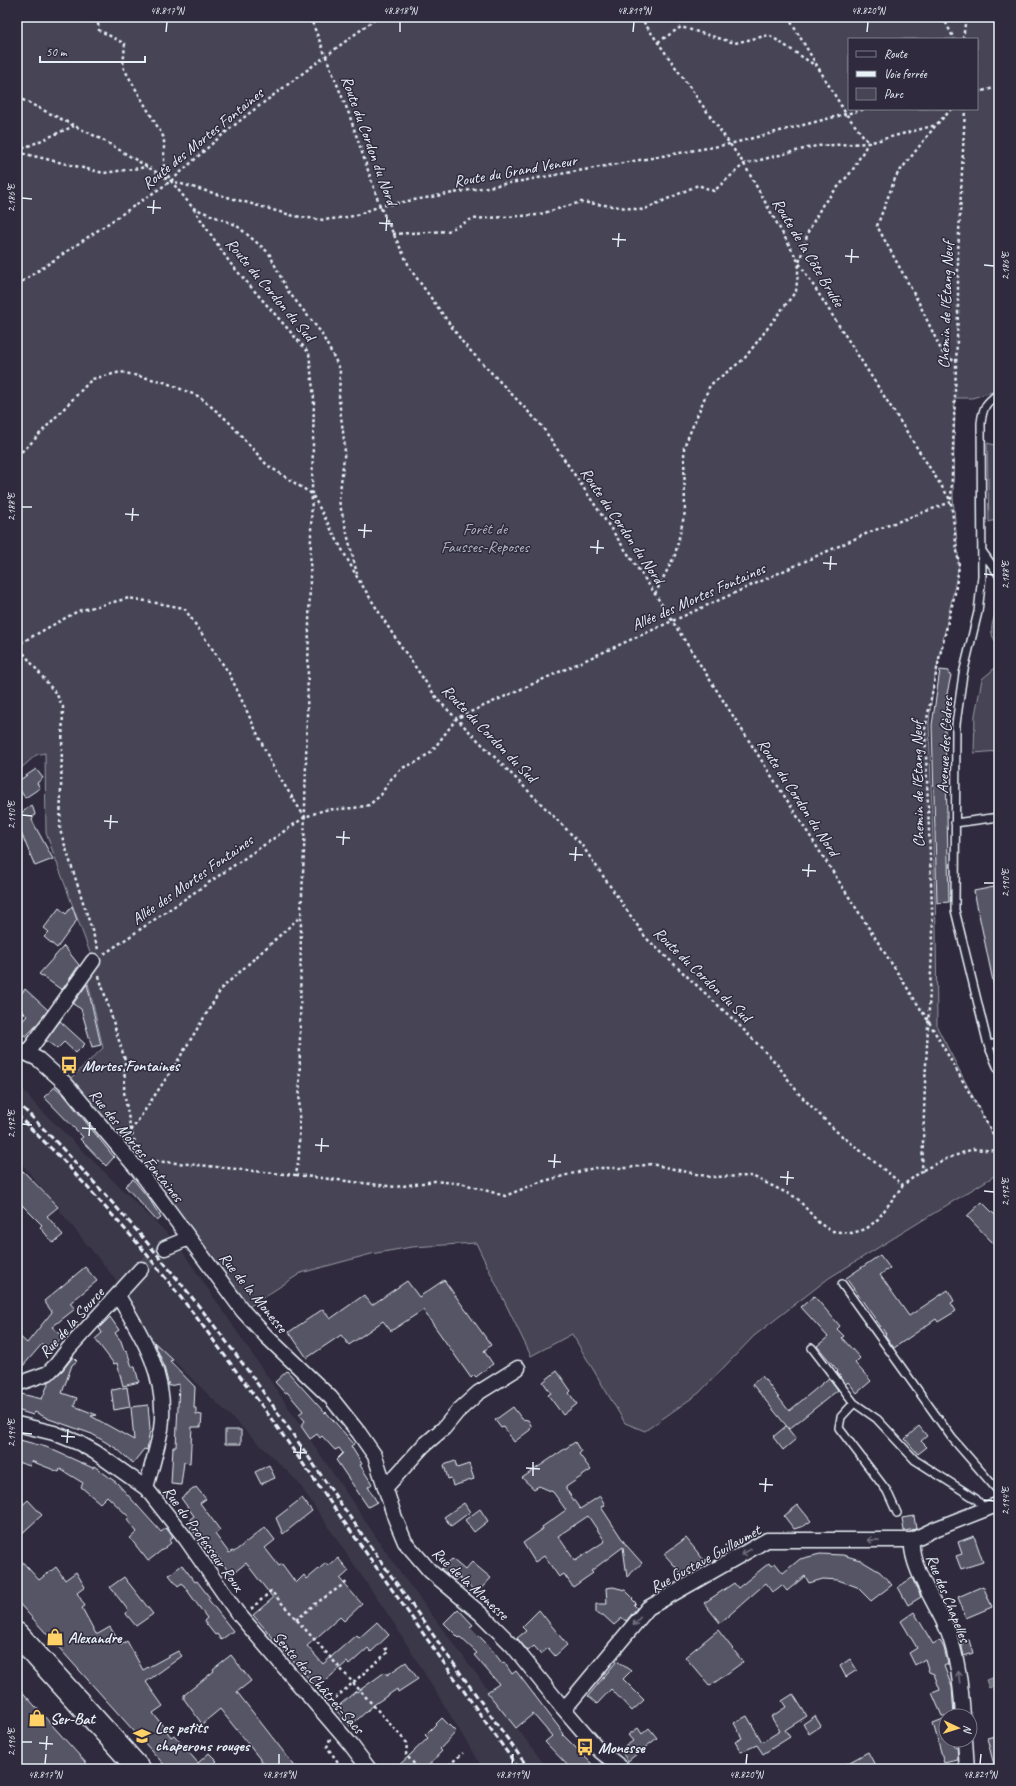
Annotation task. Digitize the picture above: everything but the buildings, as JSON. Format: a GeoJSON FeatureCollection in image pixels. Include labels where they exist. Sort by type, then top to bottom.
{"type":"FeatureCollection","features":[{"type":"Feature","properties":{"kind":"main road"},"geometry":{"type":"LineString","coordinates":[[17,1634],[139,1769]]}},
{"type":"Feature","properties":{"kind":"street"},"geometry":{"type":"LineString","coordinates":[[22,1051],[97,959]]}},
{"type":"Feature","properties":{"kind":"street","name":"Rue des Mortes Fontaines"},"geometry":{"type":"LineString","coordinates":[[22,1051],[38,1059],[65,1083],[144,1178],[189,1238]]}},
{"type":"Feature","properties":{"kind":"street"},"geometry":{"type":"LineString","coordinates":[[165,1248],[189,1238]]}},
{"type":"Feature","properties":{"kind":"street","name":"Rue de la Monesse"},"geometry":{"type":"LineString","coordinates":[[189,1238],[243,1310],[266,1336],[331,1398],[360,1433],[375,1456],[395,1518],[405,1542],[430,1571],[481,1614],[513,1646],[600,1751],[623,1769]]}},
{"type":"Feature","properties":{"kind":"street","name":"Rue de la Source"},"geometry":{"type":"LineString","coordinates":[[17,1384],[48,1373],[141,1269]]}},
{"type":"Feature","properties":{"kind":"street","name":"Rue du Professeur Roux"},"geometry":{"type":"LineString","coordinates":[[118,1296],[148,1347],[156,1368],[161,1402],[161,1428],[146,1488],[186,1539],[236,1611],[242,1617]]}},
{"type":"Feature","properties":{"kind":"street"},"geometry":{"type":"LineString","coordinates":[[386,1487],[423,1446],[444,1428],[457,1412],[478,1393],[518,1368]]}},
{"type":"Feature","properties":{"kind":"street"},"geometry":{"type":"LineString","coordinates":[[17,1424],[54,1433],[80,1443],[146,1488]]}},
{"type":"Feature","properties":{"kind":"street","name":"Rue Gustave Guillaumet"},"geometry":{"type":"LineString","coordinates":[[563,1708],[571,1701],[648,1608],[767,1540],[912,1540],[935,1528],[999,1504]]}},
{"type":"Feature","properties":{"kind":"street","name":"Rue des Chapelles"},"geometry":{"type":"LineString","coordinates":[[912,1540],[911,1548],[923,1581],[947,1630],[957,1665],[962,1708]]}},
{"type":"Feature","properties":{"kind":"street","name":"Sente des Châtres-Sacs"},"geometry":{"type":"LineString","coordinates":[[242,1617],[322,1710],[369,1769]]}},
{"type":"Feature","properties":{"kind":"street"},"geometry":{"type":"LineString","coordinates":[[966,1748],[967,1769]]}},
{"type":"Feature","properties":{"kind":"lane","name":"Avenue des Cèdres"},"geometry":{"type":"LineString","coordinates":[[999,393],[986,404],[982,411],[982,576],[978,612],[963,674],[956,724],[955,822],[955,910],[988,1045],[999,1071]]}},
{"type":"Feature","properties":{"kind":"lane"},"geometry":{"type":"LineString","coordinates":[[981,551],[999,575]]}},
{"type":"Feature","properties":{"kind":"lane"},"geometry":{"type":"LineString","coordinates":[[955,822],[999,817]]}},
{"type":"Feature","properties":{"kind":"lane"},"geometry":{"type":"LineString","coordinates":[[988,1045],[999,1042]]}},
{"type":"Feature","properties":{"kind":"lane"},"geometry":{"type":"LineString","coordinates":[[842,1284],[952,1438],[999,1492]]}},
{"type":"Feature","properties":{"kind":"lane"},"geometry":{"type":"LineString","coordinates":[[812,1348],[854,1403],[877,1419],[915,1460],[976,1499],[986,1509]]}},
{"type":"Feature","properties":{"kind":"lane"},"geometry":{"type":"LineString","coordinates":[[854,1403],[841,1417],[840,1428],[887,1491],[897,1513]]}},
{"type":"Feature","properties":{"kind":"path"},"geometry":{"type":"LineString","coordinates":[[97,17],[99,30],[125,44],[123,66],[164,138],[164,168],[171,182]]}},
{"type":"Feature","properties":{"kind":"path","name":"Route du Cordon du Nord"},"geometry":{"type":"LineString","coordinates":[[310,17],[349,114],[380,206],[411,270],[464,344],[541,424],[655,594],[929,1022],[999,1144]]}},
{"type":"Feature","properties":{"kind":"path","name":"Route des Mortes Fontaines"},"geometry":{"type":"LineString","coordinates":[[17,285],[171,182],[236,124],[378,17]]}},
{"type":"Feature","properties":{"kind":"path","name":"Route de la Côte Brulée"},"geometry":{"type":"LineString","coordinates":[[640,17],[744,164],[799,263],[951,502]]}},
{"type":"Feature","properties":{"kind":"path"},"geometry":{"type":"LineString","coordinates":[[788,17],[846,114],[868,143]]}},
{"type":"Feature","properties":{"kind":"path"},"geometry":{"type":"LineString","coordinates":[[943,17],[954,38]]}},
{"type":"Feature","properties":{"kind":"path"},"geometry":{"type":"LineString","coordinates":[[963,38],[966,17]]}},
{"type":"Feature","properties":{"kind":"path"},"geometry":{"type":"LineString","coordinates":[[991,17],[999,29]]}},
{"type":"Feature","properties":{"kind":"path"},"geometry":{"type":"LineString","coordinates":[[658,42],[680,27],[735,43],[769,36],[816,66]]}},
{"type":"Feature","properties":{"kind":"path"},"geometry":{"type":"LineString","coordinates":[[978,92],[999,87]]}},
{"type":"Feature","properties":{"kind":"path"},"geometry":{"type":"LineString","coordinates":[[17,98],[103,140],[171,182]]}},
{"type":"Feature","properties":{"kind":"path","name":"Route du Grand Veneur"},"geometry":{"type":"LineString","coordinates":[[171,182],[294,216],[324,220],[354,216],[380,206],[730,144],[861,110]]}},
{"type":"Feature","properties":{"kind":"path"},"geometry":{"type":"LineString","coordinates":[[951,110],[936,125],[896,176],[877,226],[919,303],[942,352],[955,362]]}},
{"type":"Feature","properties":{"kind":"path","name":"Chemin de l'Étang Neuf"},"geometry":{"type":"LineString","coordinates":[[951,502],[958,312],[958,254],[965,110]]}},
{"type":"Feature","properties":{"kind":"path"},"geometry":{"type":"LineString","coordinates":[[393,234],[448,231],[472,219],[537,215],[581,202],[643,210],[698,186],[714,191],[744,164],[816,146],[868,143],[936,125]]}},
{"type":"Feature","properties":{"kind":"path"},"geometry":{"type":"LineString","coordinates":[[17,151],[75,126]]}},
{"type":"Feature","properties":{"kind":"path"},"geometry":{"type":"LineString","coordinates":[[655,594],[674,555],[685,512],[684,446],[710,385],[744,359],[796,291],[799,263],[808,232],[823,204],[852,171],[868,143]]}},
{"type":"Feature","properties":{"kind":"path"},"geometry":{"type":"LineString","coordinates":[[17,151],[104,173],[147,167]]}},
{"type":"Feature","properties":{"kind":"path","name":"Route du Cordon du Sud"},"geometry":{"type":"LineString","coordinates":[[171,182],[193,208],[230,263],[309,353],[314,399],[312,494],[357,577],[392,633],[438,700],[581,844],[646,938],[737,1023],[776,1064],[799,1094],[836,1131],[902,1185]]}},
{"type":"Feature","properties":{"kind":"path"},"geometry":{"type":"LineString","coordinates":[[193,208],[236,225],[268,253],[287,290],[320,331],[340,369],[339,400],[345,448],[339,501],[357,577]]}},
{"type":"Feature","properties":{"kind":"path"},"geometry":{"type":"LineString","coordinates":[[17,456],[31,444],[92,379],[121,372],[164,382],[200,397],[228,421],[267,465],[312,494],[305,817],[301,916],[299,1156],[296,1175]]}},
{"type":"Feature","properties":{"kind":"path","name":"Allée des Mortes Fontaines"},"geometry":{"type":"LineString","coordinates":[[457,718],[870,532],[951,502]]}},
{"type":"Feature","properties":{"kind":"path","name":"Chemin de l'Etang Neuf"},"geometry":{"type":"LineString","coordinates":[[922,1171],[933,933],[925,729],[937,666],[955,593],[959,566],[951,502]]}},
{"type":"Feature","properties":{"kind":"path"},"geometry":{"type":"LineString","coordinates":[[138,1149],[131,1132],[124,1092],[125,1060],[99,973],[97,959],[60,830],[63,707],[57,695],[17,645],[78,611],[129,598],[184,608],[229,673],[273,767],[305,817]]}},
{"type":"Feature","properties":{"kind":"path"},"geometry":{"type":"LineString","coordinates":[[305,817],[324,810],[354,808],[369,805],[381,795],[389,781],[402,768],[417,762],[432,751],[457,718]]}},
{"type":"Feature","properties":{"kind":"path","name":"Allée des Mortes Fontaines"},"geometry":{"type":"LineString","coordinates":[[97,959],[305,817]]}},
{"type":"Feature","properties":{"kind":"path"},"geometry":{"type":"LineString","coordinates":[[131,1132],[177,1062],[222,988],[301,916]]}},
{"type":"Feature","properties":{"kind":"path"},"geometry":{"type":"LineString","coordinates":[[144,1178],[144,1164],[151,1161],[296,1175],[396,1187],[435,1181],[464,1184],[505,1196],[540,1182],[594,1168],[628,1168],[651,1164],[710,1177],[752,1176],[797,1198],[819,1223],[831,1231],[852,1233],[866,1229],[878,1219],[902,1185],[922,1171],[973,1148],[999,1151]]}},
{"type":"Feature","properties":{"kind":"path"},"geometry":{"type":"LineString","coordinates":[[146,1157],[151,1161]]}},
{"type":"Feature","properties":{"kind":"path"},"geometry":{"type":"LineString","coordinates":[[296,1620],[315,1604],[348,1582]]}},
{"type":"Feature","properties":{"kind":"path"},"geometry":{"type":"LineString","coordinates":[[254,1606],[271,1592],[407,1743],[406,1755],[419,1769]]}},
{"type":"Feature","properties":{"kind":"path"},"geometry":{"type":"LineString","coordinates":[[322,1710],[388,1652],[384,1646]]}},
{"type":"Feature","properties":{"kind":"path"},"geometry":{"type":"LineString","coordinates":[[389,1731],[393,1728]]}},
{"type":"Feature","properties":{"kind":"path"},"geometry":{"type":"LineString","coordinates":[[444,1769],[463,1753]]}},
{"type":"Feature","properties":{"kind":"shaded area"},"geometry":{"type":"Polygon","coordinates":[[[17,1081],[35,1104],[177,1243],[402,1575],[548,1769],[483,1769],[393,1622],[297,1481],[151,1339],[119,1284],[17,1158],[17,1081]]]}},
{"type":"Feature","properties":{"kind":"green space","name":"Forêt de Fausses-Reposes"},"geometry":{"type":"Polygon","coordinates":[[[17,17],[999,17],[999,388],[996,391],[972,398],[955,398],[953,497],[959,566],[933,686],[929,723],[936,927],[937,1027],[999,1147],[999,1173],[829,1278],[754,1336],[699,1393],[645,1431],[625,1423],[572,1334],[531,1356],[476,1243],[412,1247],[371,1254],[301,1273],[247,1308],[145,1169],[71,1078],[103,1048],[86,974],[93,961],[46,833],[45,753],[36,755],[17,772],[17,17]]]}},
{"type":"Feature","properties":{"kind":"green space"},"geometry":{"type":"Polygon","coordinates":[[[987,443],[999,446],[999,519],[989,522],[987,443]]]}},
{"type":"Feature","properties":{"kind":"green space"},"geometry":{"type":"Polygon","coordinates":[[[999,606],[999,649],[993,637],[992,625],[999,606]]]}},
{"type":"Feature","properties":{"kind":"green space"},"geometry":{"type":"Polygon","coordinates":[[[999,656],[999,751],[974,753],[975,715],[982,679],[995,668],[999,656]]]}},
{"type":"Feature","properties":{"kind":"water"},"geometry":{"type":"Polygon","coordinates":[[[999,1675],[999,1684],[989,1688],[986,1680],[999,1675]]]}},
{"type":"Feature","properties":{"kind":"tunnel"},"geometry":{"type":"LineString","coordinates":[[141,1269],[165,1248]]}},
{"type":"Feature","properties":{"kind":"railway"},"geometry":{"type":"LineString","coordinates":[[17,1102],[91,1179],[138,1232],[223,1337],[276,1409],[389,1573],[529,1769]]}},
{"type":"Feature","properties":{"kind":"railway"},"geometry":{"type":"LineString","coordinates":[[17,1115],[62,1159],[141,1247],[197,1318],[265,1410],[519,1769]]}},
{"type":"Feature","properties":{"kind":"place","name":"Mortes Fontaines"},"geometry":{"type":"Point","coordinates":[69,1065]}},
{"type":"Feature","properties":{"kind":"place","name":"Alexandre"},"geometry":{"type":"Point","coordinates":[55,1637]}},
{"type":"Feature","properties":{"kind":"place","name":"Ser-Bat"},"geometry":{"type":"Point","coordinates":[37,1718]}},
{"type":"Feature","properties":{"kind":"place","name":"Les petits chaperons rouges"},"geometry":{"type":"Point","coordinates":[142,1736]}},
{"type":"Feature","properties":{"kind":"place","name":"Monesse"},"geometry":{"type":"Point","coordinates":[585,1747]}}]}
